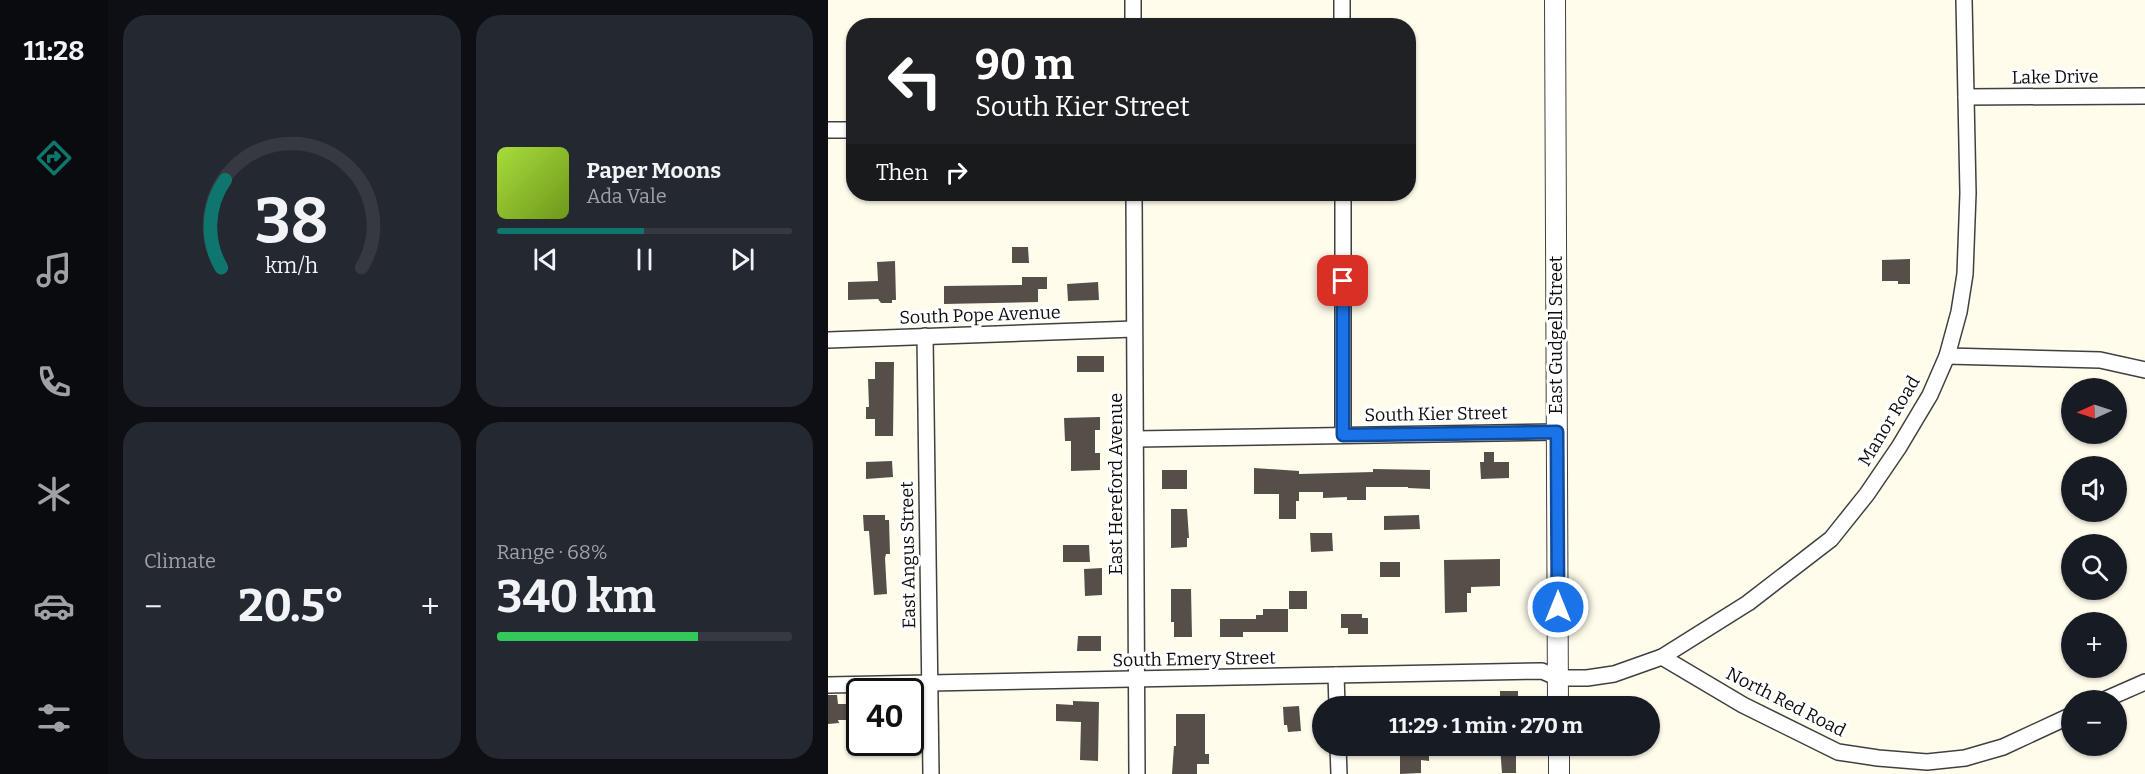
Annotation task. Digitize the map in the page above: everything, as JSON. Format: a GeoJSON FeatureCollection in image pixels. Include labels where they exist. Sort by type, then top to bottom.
{"type":"FeatureCollection","features":[{"type":"Feature","properties":{"kind":"street"},"geometry":{"type":"LineString","coordinates":[[1133,0],[1133,18]]}},
{"type":"Feature","properties":{"kind":"street"},"geometry":{"type":"LineString","coordinates":[[1342,0],[1342,18]]}},
{"type":"Feature","properties":{"kind":"street","name":"East Gudgell Street"},"geometry":{"type":"LineString","coordinates":[[1555,0],[1558,696]]}},
{"type":"Feature","properties":{"kind":"street","name":"Manor Road"},"geometry":{"type":"LineString","coordinates":[[1558,678],[1587,678],[1614,674],[1662,657],[1748,603],[1831,539],[1867,494],[1899,447],[1929,395],[1947,356],[1959,312],[1965,274],[1968,193],[1964,0]]}},
{"type":"Feature","properties":{"kind":"street","name":"Lake Drive"},"geometry":{"type":"LineString","coordinates":[[1966,98],[2145,96]]}},
{"type":"Feature","properties":{"kind":"street"},"geometry":{"type":"LineString","coordinates":[[828,130],[846,130]]}},
{"type":"Feature","properties":{"kind":"street","name":"East Hereford Avenue"},"geometry":{"type":"LineString","coordinates":[[1134,201],[1137,774]]}},
{"type":"Feature","properties":{"kind":"street"},"geometry":{"type":"LineString","coordinates":[[1343,201],[1343,435]]}},
{"type":"Feature","properties":{"kind":"street","name":"South Pope Avenue"},"geometry":{"type":"LineString","coordinates":[[828,340],[1134,328]]}},
{"type":"Feature","properties":{"kind":"street","name":"East Angus Street"},"geometry":{"type":"LineString","coordinates":[[924,336],[931,774]]}},
{"type":"Feature","properties":{"kind":"street"},"geometry":{"type":"LineString","coordinates":[[1947,356],[2100,360],[2145,370]]}},
{"type":"Feature","properties":{"kind":"street","name":"South Kier Street"},"geometry":{"type":"LineString","coordinates":[[1136,439],[1557,432]]}},
{"type":"Feature","properties":{"kind":"street","name":"North Red Road"},"geometry":{"type":"LineString","coordinates":[[1662,657],[1743,705],[1838,752],[1927,762],[1965,758],[2003,747],[2061,721]]}},
{"type":"Feature","properties":{"kind":"street","name":"South Emery Street"},"geometry":{"type":"LineString","coordinates":[[828,685],[1542,671],[1558,678]]}},
{"type":"Feature","properties":{"kind":"street"},"geometry":{"type":"LineString","coordinates":[[1336,675],[1337,696]]}},
{"type":"Feature","properties":{"kind":"street"},"geometry":{"type":"LineString","coordinates":[[2127,690],[2145,682]]}},
{"type":"Feature","properties":{"kind":"street"},"geometry":{"type":"LineString","coordinates":[[1338,756],[1339,774]]}},
{"type":"Feature","properties":{"kind":"street"},"geometry":{"type":"LineString","coordinates":[[1559,756],[1559,774]]}},
{"type":"Feature","properties":{"kind":"building"},"geometry":{"type":"Polygon","coordinates":[[[1012,247],[1028,247],[1029,263],[1012,263],[1012,247]]]}},
{"type":"Feature","properties":{"kind":"building"},"geometry":{"type":"Polygon","coordinates":[[[1910,259],[1910,284],[1882,281],[1882,260],[1910,259]]]}},
{"type":"Feature","properties":{"kind":"building"},"geometry":{"type":"Polygon","coordinates":[[[895,261],[896,300],[892,300],[892,303],[881,303],[878,299],[848,300],[848,282],[878,281],[877,262],[895,261]]]}},
{"type":"Feature","properties":{"kind":"building"},"geometry":{"type":"Polygon","coordinates":[[[1022,277],[1047,277],[1047,289],[1038,289],[1038,302],[944,304],[944,286],[1022,285],[1022,277]]]}},
{"type":"Feature","properties":{"kind":"building"},"geometry":{"type":"Polygon","coordinates":[[[1098,282],[1099,300],[1068,301],[1067,284],[1098,282]]]}},
{"type":"Feature","properties":{"kind":"building"},"geometry":{"type":"Polygon","coordinates":[[[1077,356],[1104,356],[1104,372],[1077,372],[1077,356]]]}},
{"type":"Feature","properties":{"kind":"building"},"geometry":{"type":"Polygon","coordinates":[[[875,362],[894,362],[893,436],[875,436],[875,419],[866,419],[866,407],[869,407],[868,379],[875,379],[875,362]]]}},
{"type":"Feature","properties":{"kind":"building"},"geometry":{"type":"Polygon","coordinates":[[[1100,417],[1100,430],[1095,430],[1095,453],[1100,453],[1100,470],[1071,471],[1071,441],[1065,441],[1064,418],[1100,417]]]}},
{"type":"Feature","properties":{"kind":"building"},"geometry":{"type":"Polygon","coordinates":[[[1484,452],[1494,452],[1494,462],[1509,462],[1509,478],[1481,479],[1480,462],[1484,462],[1484,452]]]}},
{"type":"Feature","properties":{"kind":"building"},"geometry":{"type":"Polygon","coordinates":[[[892,461],[893,477],[866,479],[866,462],[892,461]]]}},
{"type":"Feature","properties":{"kind":"building"},"geometry":{"type":"Polygon","coordinates":[[[1254,468],[1299,471],[1299,474],[1373,472],[1373,469],[1430,470],[1430,489],[1366,487],[1366,500],[1347,500],[1347,497],[1323,498],[1323,492],[1299,492],[1299,501],[1296,501],[1296,519],[1279,519],[1279,494],[1254,494],[1254,468]]]}},
{"type":"Feature","properties":{"kind":"building"},"geometry":{"type":"Polygon","coordinates":[[[1162,470],[1187,470],[1187,489],[1162,489],[1162,470]]]}},
{"type":"Feature","properties":{"kind":"building"},"geometry":{"type":"Polygon","coordinates":[[[1171,509],[1187,509],[1189,538],[1187,538],[1187,547],[1171,548],[1171,509]]]}},
{"type":"Feature","properties":{"kind":"building"},"geometry":{"type":"Polygon","coordinates":[[[863,515],[885,515],[885,520],[889,520],[890,554],[886,554],[885,558],[887,594],[874,595],[869,531],[864,531],[863,515]]]}},
{"type":"Feature","properties":{"kind":"building"},"geometry":{"type":"Polygon","coordinates":[[[1419,515],[1420,529],[1384,530],[1384,516],[1419,515]]]}},
{"type":"Feature","properties":{"kind":"building"},"geometry":{"type":"Polygon","coordinates":[[[1310,533],[1332,533],[1333,551],[1311,552],[1310,533]]]}},
{"type":"Feature","properties":{"kind":"building"},"geometry":{"type":"Polygon","coordinates":[[[1063,545],[1089,545],[1090,562],[1063,562],[1063,545]]]}},
{"type":"Feature","properties":{"kind":"building"},"geometry":{"type":"Polygon","coordinates":[[[1500,559],[1500,586],[1471,587],[1471,593],[1467,593],[1467,612],[1445,613],[1444,560],[1500,559]]]}},
{"type":"Feature","properties":{"kind":"building"},"geometry":{"type":"Polygon","coordinates":[[[1380,562],[1400,562],[1400,577],[1380,577],[1380,562]]]}},
{"type":"Feature","properties":{"kind":"building"},"geometry":{"type":"Polygon","coordinates":[[[1102,568],[1102,595],[1085,596],[1084,569],[1102,568]]]}},
{"type":"Feature","properties":{"kind":"building"},"geometry":{"type":"Polygon","coordinates":[[[1171,589],[1191,589],[1192,637],[1174,637],[1174,622],[1171,622],[1171,589]]]}},
{"type":"Feature","properties":{"kind":"building"},"geometry":{"type":"Polygon","coordinates":[[[1289,591],[1307,591],[1307,609],[1289,609],[1289,591]]]}},
{"type":"Feature","properties":{"kind":"building"},"geometry":{"type":"Polygon","coordinates":[[[1263,609],[1288,609],[1288,632],[1243,632],[1243,637],[1220,637],[1220,619],[1256,619],[1256,615],[1263,615],[1263,609]]]}},
{"type":"Feature","properties":{"kind":"building"},"geometry":{"type":"Polygon","coordinates":[[[1341,614],[1362,614],[1362,618],[1368,618],[1368,634],[1348,634],[1348,628],[1341,628],[1341,614]]]}},
{"type":"Feature","properties":{"kind":"building"},"geometry":{"type":"Polygon","coordinates":[[[1078,636],[1101,636],[1101,651],[1077,651],[1078,636]]]}},
{"type":"Feature","properties":{"kind":"building"},"geometry":{"type":"Polygon","coordinates":[[[1500,691],[1518,691],[1518,696],[1500,696],[1500,691]]]}},
{"type":"Feature","properties":{"kind":"building"},"geometry":{"type":"Polygon","coordinates":[[[828,695],[837,695],[838,704],[846,704],[846,720],[828,724],[828,695]]]}},
{"type":"Feature","properties":{"kind":"building"},"geometry":{"type":"Polygon","coordinates":[[[1073,701],[1099,702],[1098,761],[1080,760],[1081,722],[1056,721],[1056,704],[1073,705],[1073,701]]]}},
{"type":"Feature","properties":{"kind":"building"},"geometry":{"type":"Polygon","coordinates":[[[1299,706],[1301,731],[1288,732],[1287,725],[1284,725],[1283,707],[1299,706]]]}},
{"type":"Feature","properties":{"kind":"building"},"geometry":{"type":"Polygon","coordinates":[[[1176,714],[1205,714],[1205,754],[1209,754],[1209,764],[1197,764],[1197,774],[1172,774],[1174,746],[1176,746],[1176,714]]]}},
{"type":"Feature","properties":{"kind":"building"},"geometry":{"type":"Polygon","coordinates":[[[1400,756],[1429,756],[1429,761],[1421,760],[1421,773],[1400,774],[1400,756]]]}},
{"type":"Feature","properties":{"kind":"building"},"geometry":{"type":"Polygon","coordinates":[[[1501,756],[1516,756],[1516,773],[1502,773],[1501,756]]]}},
{"type":"Feature","properties":{"kind":"route"},"geometry":{"type":"LineString","coordinates":[[1343,281],[1343,435],[1557,432],[1558,607]]}}]}
